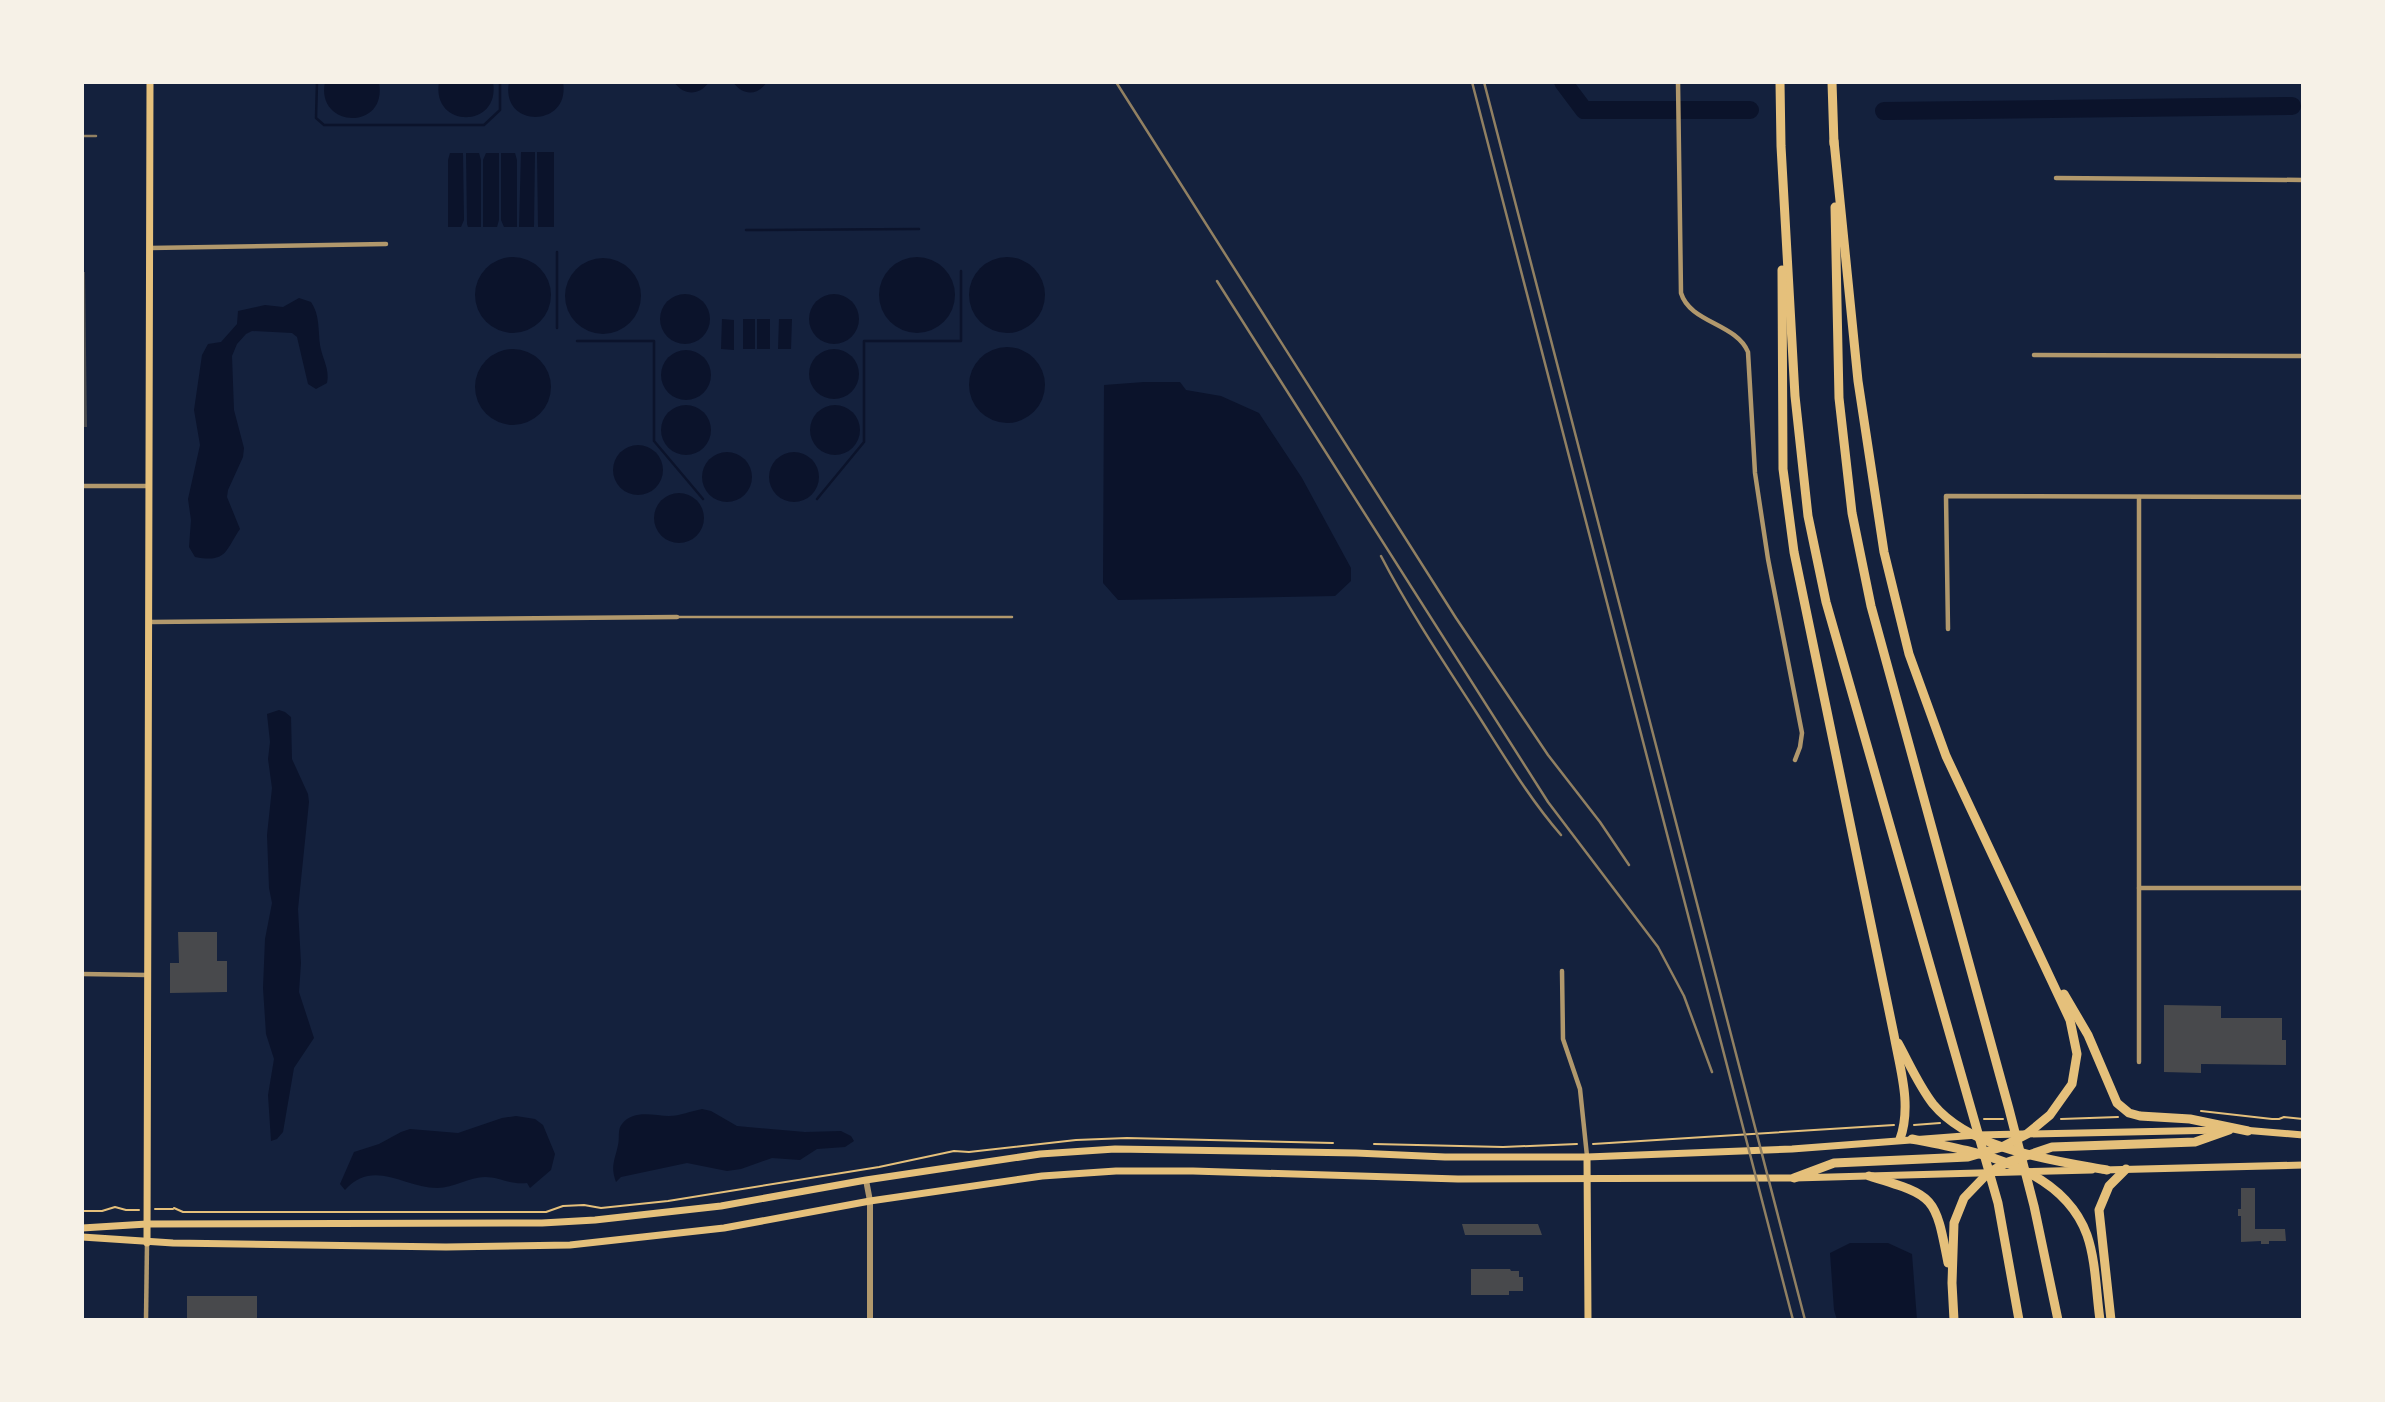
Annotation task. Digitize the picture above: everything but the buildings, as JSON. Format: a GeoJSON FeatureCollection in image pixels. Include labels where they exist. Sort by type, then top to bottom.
{"type":"FeatureCollection","features":[{"type":"Feature","properties":{"kind":"highway"},"geometry":{"type":"LineString","coordinates":[[1780,82],[1783,469],[1794,552],[1906,1100],[1906,1120],[1900,1139]]}},
{"type":"Feature","properties":{"kind":"highway"},"geometry":{"type":"LineString","coordinates":[[1832,82],[1839,398],[1853,513],[1871,606],[2009,1109],[2034,1206],[2058,1320]]}},
{"type":"Feature","properties":{"kind":"highway"},"geometry":{"type":"LineString","coordinates":[[1794,1178],[1834,1163],[1951,1160],[2002,1147],[2027,1133],[2050,1115],[2073,1083],[2077,1054],[2070,1020],[1946,756],[1909,654],[1884,552],[1858,381],[1834,141]]}},
{"type":"Feature","properties":{"kind":"highway"},"geometry":{"type":"LineString","coordinates":[[1781,146],[1795,396],[1808,516],[1826,602],[1998,1203],[2019,1320]]}},
{"type":"Feature","properties":{"kind":"highway"},"geometry":{"type":"LineString","coordinates":[[2039,952],[2088,1035],[2117,1103],[2133,1115],[2190,1119],[2248,1130]]}},
{"type":"Feature","properties":{"kind":"highway"},"geometry":{"type":"LineString","coordinates":[[1894,1035],[1932,1102],[1953,1122],[2002,1147],[2108,1170]]}},
{"type":"Feature","properties":{"kind":"highway"},"geometry":{"type":"LineString","coordinates":[[1954,1320],[1953,1235],[1958,1210],[1970,1189],[1988,1173],[2008,1162],[2044,1149],[2195,1142],[2229,1130]]}},
{"type":"Feature","properties":{"kind":"highway"},"geometry":{"type":"LineString","coordinates":[[1912,1139],[2008,1162],[2048,1186],[2067,1203],[2086,1233],[2100,1320]]}},
{"type":"Feature","properties":{"kind":"highway"},"geometry":{"type":"LineString","coordinates":[[2111,1320],[2099,1210],[2109,1185],[2126,1169]]}},
{"type":"Feature","properties":{"kind":"highway"},"geometry":{"type":"LineString","coordinates":[[1869,1176],[1915,1189],[1928,1200],[1938,1216],[1952,1283]]}},
{"type":"Feature","properties":{"kind":"main road"},"geometry":{"type":"LineString","coordinates":[[147,1243],[150,82]]}},
{"type":"Feature","properties":{"kind":"main road"},"geometry":{"type":"LineString","coordinates":[[82,1228],[147,1224],[542,1223],[595,1220],[721,1206],[866,1180],[1040,1154],[1115,1149],[1445,1157],[1587,1157],[1792,1149],[1900,1139],[2027,1133],[2248,1130],[2303,1135]]}},
{"type":"Feature","properties":{"kind":"main road"},"geometry":{"type":"LineString","coordinates":[[1587,1157],[1588,1320]]}},
{"type":"Feature","properties":{"kind":"main road"},"geometry":{"type":"LineString","coordinates":[[82,1237],[147,1243],[446,1247],[570,1245],[724,1228],[870,1201],[1042,1176],[1115,1171],[1458,1179],[1794,1178],[2303,1165]]}},
{"type":"Feature","properties":{"kind":"street"},"geometry":{"type":"LineString","coordinates":[[1678,82],[1681,293],[1688,307],[1735,336],[1748,352],[1755,473],[1768,559],[1802,733],[1795,760]]}},
{"type":"Feature","properties":{"kind":"street"},"geometry":{"type":"LineString","coordinates":[[2056,178],[2303,180]]}},
{"type":"Feature","properties":{"kind":"street"},"geometry":{"type":"LineString","coordinates":[[150,248],[386,244]]}},
{"type":"Feature","properties":{"kind":"street"},"geometry":{"type":"LineString","coordinates":[[2034,355],[2303,356]]}},
{"type":"Feature","properties":{"kind":"street"},"geometry":{"type":"LineString","coordinates":[[82,486],[149,486]]}},
{"type":"Feature","properties":{"kind":"street"},"geometry":{"type":"LineString","coordinates":[[1948,629],[1946,496],[2303,497]]}},
{"type":"Feature","properties":{"kind":"street"},"geometry":{"type":"LineString","coordinates":[[2139,497],[2139,1062]]}},
{"type":"Feature","properties":{"kind":"street"},"geometry":{"type":"LineString","coordinates":[[150,622],[677,617]]}},
{"type":"Feature","properties":{"kind":"street"},"geometry":{"type":"LineString","coordinates":[[2139,888],[2303,888]]}},
{"type":"Feature","properties":{"kind":"street"},"geometry":{"type":"LineString","coordinates":[[1562,971],[1563,1039],[1580,1089],[1587,1157]]}},
{"type":"Feature","properties":{"kind":"street"},"geometry":{"type":"LineString","coordinates":[[82,975],[147,975]]}},
{"type":"Feature","properties":{"kind":"street"},"geometry":{"type":"LineString","coordinates":[[866,1180],[870,1201],[870,1320]]}},
{"type":"Feature","properties":{"kind":"street"},"geometry":{"type":"LineString","coordinates":[[146,1320],[147,1243]]}},
{"type":"Feature","properties":{"kind":"lane"},"geometry":{"type":"LineString","coordinates":[[677,617],[1012,617]]}},
{"type":"Feature","properties":{"kind":"path"},"geometry":{"type":"LineString","coordinates":[[2059,1119],[2124,1117]]}},
{"type":"Feature","properties":{"kind":"path"},"geometry":{"type":"LineString","coordinates":[[2285,1117],[2303,1119]]}},
{"type":"Feature","properties":{"kind":"path"},"geometry":{"type":"LineString","coordinates":[[1920,1124],[1935,1124]]}},
{"type":"Feature","properties":{"kind":"path"},"geometry":{"type":"LineString","coordinates":[[1603,1144],[1888,1125]]}},
{"type":"Feature","properties":{"kind":"path"},"geometry":{"type":"LineString","coordinates":[[82,1211],[102,1211],[115,1207],[126,1210]]}},
{"type":"Feature","properties":{"kind":"water"},"geometry":{"type":"Polygon","coordinates":[[[325,82],[379,82],[379,98],[373,110],[363,116],[352,118],[340,115],[330,108],[325,97],[325,82]]]}},
{"type":"Feature","properties":{"kind":"water"},"geometry":{"type":"Polygon","coordinates":[[[439,82],[493,82],[493,97],[487,108],[477,115],[455,115],[445,108],[439,97],[439,82]]]}},
{"type":"Feature","properties":{"kind":"water"},"geometry":{"type":"Polygon","coordinates":[[[509,82],[563,82],[563,97],[557,108],[547,115],[524,115],[515,108],[509,97],[509,82]]]}},
{"type":"Feature","properties":{"kind":"water"},"geometry":{"type":"Polygon","coordinates":[[[674,82],[709,82],[701,90],[687,92],[674,82]]]}},
{"type":"Feature","properties":{"kind":"water"},"geometry":{"type":"Polygon","coordinates":[[[733,82],[767,82],[759,90],[746,92],[733,82]]]}},
{"type":"Feature","properties":{"kind":"water"},"geometry":{"type":"Polygon","coordinates":[[[521,152],[535,152],[534,227],[519,227],[521,152]]]}},
{"type":"Feature","properties":{"kind":"water"},"geometry":{"type":"Polygon","coordinates":[[[537,152],[554,152],[554,227],[538,227],[537,152]]]}},
{"type":"Feature","properties":{"kind":"water"},"geometry":{"type":"Polygon","coordinates":[[[450,153],[463,153],[464,220],[461,227],[448,227],[450,153]]]}},
{"type":"Feature","properties":{"kind":"water"},"geometry":{"type":"Polygon","coordinates":[[[466,153],[479,153],[481,160],[481,227],[468,227],[467,224],[466,153]]]}},
{"type":"Feature","properties":{"kind":"water"},"geometry":{"type":"Polygon","coordinates":[[[486,153],[499,153],[497,227],[483,227],[483,160],[486,153]]]}},
{"type":"Feature","properties":{"kind":"water"},"geometry":{"type":"Polygon","coordinates":[[[501,153],[515,153],[517,160],[517,227],[504,227],[501,220],[501,153]]]}},
{"type":"Feature","properties":{"kind":"water"},"geometry":{"type":"Polygon","coordinates":[[[513,257],[528,260],[540,268],[548,280],[551,295],[548,310],[540,322],[528,330],[513,333],[498,330],[486,322],[478,310],[475,295],[478,280],[486,268],[498,260],[513,257]]]}},
{"type":"Feature","properties":{"kind":"water"},"geometry":{"type":"Polygon","coordinates":[[[917,257],[932,260],[944,268],[952,280],[955,295],[952,310],[944,322],[932,330],[917,333],[902,330],[890,322],[882,310],[879,295],[882,280],[890,268],[902,260],[917,257]]]}},
{"type":"Feature","properties":{"kind":"water"},"geometry":{"type":"Polygon","coordinates":[[[1007,257],[1022,260],[1034,268],[1042,280],[1045,295],[1042,310],[1034,322],[1022,330],[1007,333],[992,330],[980,322],[972,310],[969,295],[972,280],[980,268],[992,260],[1007,257]]]}},
{"type":"Feature","properties":{"kind":"water"},"geometry":{"type":"Polygon","coordinates":[[[603,258],[618,261],[630,269],[638,281],[641,296],[638,311],[630,323],[618,331],[603,334],[588,331],[576,323],[568,311],[565,296],[568,281],[576,269],[588,261],[603,258]]]}},
{"type":"Feature","properties":{"kind":"water"},"geometry":{"type":"Polygon","coordinates":[[[685,294],[702,302],[710,319],[702,336],[685,344],[668,336],[660,319],[668,302],[685,294]]]}},
{"type":"Feature","properties":{"kind":"water"},"geometry":{"type":"Polygon","coordinates":[[[834,294],[851,302],[859,319],[851,336],[834,344],[817,336],[809,319],[817,302],[834,294]]]}},
{"type":"Feature","properties":{"kind":"water"},"geometry":{"type":"Polygon","coordinates":[[[299,298],[311,302],[316,312],[327,383],[316,389],[308,384],[297,337],[292,333],[252,331],[237,344],[232,356],[234,410],[244,448],[227,497],[240,529],[224,554],[213,558],[195,557],[189,547],[191,520],[188,499],[200,445],[194,410],[202,355],[208,344],[221,342],[237,324],[238,311],[265,305],[283,307],[299,298]]]}},
{"type":"Feature","properties":{"kind":"water"},"geometry":{"type":"Polygon","coordinates":[[[722,319],[734,320],[734,350],[721,349],[722,319]]]}},
{"type":"Feature","properties":{"kind":"water"},"geometry":{"type":"Polygon","coordinates":[[[743,319],[755,319],[755,349],[743,349],[743,319]]]}},
{"type":"Feature","properties":{"kind":"water"},"geometry":{"type":"Polygon","coordinates":[[[757,319],[770,319],[770,349],[757,349],[757,319]]]}},
{"type":"Feature","properties":{"kind":"water"},"geometry":{"type":"Polygon","coordinates":[[[779,319],[792,319],[791,349],[778,349],[779,319]]]}},
{"type":"Feature","properties":{"kind":"water"},"geometry":{"type":"Polygon","coordinates":[[[1007,347],[1022,350],[1034,358],[1042,370],[1045,385],[1042,400],[1034,412],[1022,420],[1007,423],[992,420],[980,412],[972,400],[969,385],[972,370],[980,358],[992,350],[1007,347]]]}},
{"type":"Feature","properties":{"kind":"water"},"geometry":{"type":"Polygon","coordinates":[[[513,349],[528,352],[540,360],[548,372],[551,387],[548,402],[540,414],[528,422],[513,425],[498,422],[486,414],[478,402],[475,387],[478,372],[486,360],[498,352],[513,349]]]}},
{"type":"Feature","properties":{"kind":"water"},"geometry":{"type":"Polygon","coordinates":[[[834,349],[852,356],[859,374],[852,392],[834,399],[816,392],[809,374],[816,356],[834,349]]]}},
{"type":"Feature","properties":{"kind":"water"},"geometry":{"type":"Polygon","coordinates":[[[686,350],[703,358],[711,375],[703,392],[686,400],[669,392],[661,375],[669,358],[686,350]]]}},
{"type":"Feature","properties":{"kind":"water"},"geometry":{"type":"Polygon","coordinates":[[[1180,382],[1186,390],[1221,396],[1259,413],[1302,478],[1351,568],[1351,581],[1335,596],[1118,600],[1103,583],[1104,385],[1180,382]]]}},
{"type":"Feature","properties":{"kind":"water"},"geometry":{"type":"Polygon","coordinates":[[[686,405],[703,413],[711,430],[703,447],[686,455],[669,447],[661,430],[669,413],[686,405]]]}},
{"type":"Feature","properties":{"kind":"water"},"geometry":{"type":"Polygon","coordinates":[[[835,405],[853,412],[860,430],[853,448],[835,455],[817,448],[810,430],[817,412],[835,405]]]}},
{"type":"Feature","properties":{"kind":"water"},"geometry":{"type":"Polygon","coordinates":[[[638,445],[655,453],[663,470],[655,487],[638,495],[621,487],[613,470],[621,453],[638,445]]]}},
{"type":"Feature","properties":{"kind":"water"},"geometry":{"type":"Polygon","coordinates":[[[727,452],[745,459],[752,477],[745,495],[727,502],[709,495],[702,477],[709,459],[727,452]]]}},
{"type":"Feature","properties":{"kind":"water"},"geometry":{"type":"Polygon","coordinates":[[[794,452],[811,460],[819,477],[811,494],[794,502],[777,494],[769,477],[777,460],[794,452]]]}},
{"type":"Feature","properties":{"kind":"water"},"geometry":{"type":"Polygon","coordinates":[[[679,493],[696,501],[704,518],[696,535],[679,543],[662,535],[654,518],[662,501],[679,493]]]}},
{"type":"Feature","properties":{"kind":"water"},"geometry":{"type":"Polygon","coordinates":[[[279,710],[291,717],[292,759],[309,802],[298,909],[301,963],[299,992],[314,1038],[294,1068],[283,1132],[271,1141],[268,1095],[274,1059],[266,1034],[263,988],[265,939],[272,903],[267,835],[272,788],[267,714],[279,710]]]}},
{"type":"Feature","properties":{"kind":"water"},"geometry":{"type":"Polygon","coordinates":[[[702,1109],[711,1111],[737,1126],[805,1132],[841,1131],[851,1136],[854,1141],[845,1147],[817,1149],[800,1160],[772,1158],[727,1171],[687,1163],[621,1177],[616,1182],[613,1167],[619,1131],[627,1119],[644,1114],[673,1116],[702,1109]]]}},
{"type":"Feature","properties":{"kind":"water"},"geometry":{"type":"Polygon","coordinates":[[[516,1116],[535,1119],[543,1125],[555,1154],[551,1170],[530,1188],[527,1183],[485,1177],[437,1188],[378,1175],[356,1181],[345,1190],[340,1184],[354,1152],[379,1144],[401,1132],[410,1129],[458,1133],[516,1116]]]}},
{"type":"Feature","properties":{"kind":"water"},"geometry":{"type":"Polygon","coordinates":[[[1850,1243],[1888,1243],[1912,1254],[1917,1320],[1837,1320],[1830,1253],[1850,1243]]]}},
{"type":"Feature","properties":{"kind":"waterway"},"geometry":{"type":"LineString","coordinates":[[317,82],[316,118],[324,125],[484,125],[500,110],[500,82]]}},
{"type":"Feature","properties":{"kind":"waterway"},"geometry":{"type":"LineString","coordinates":[[1563,82],[1584,110],[1750,110]]}},
{"type":"Feature","properties":{"kind":"waterway"},"geometry":{"type":"LineString","coordinates":[[1884,111],[2292,106]]}},
{"type":"Feature","properties":{"kind":"waterway"},"geometry":{"type":"LineString","coordinates":[[746,230],[919,229]]}},
{"type":"Feature","properties":{"kind":"waterway"},"geometry":{"type":"LineString","coordinates":[[557,252],[557,328]]}},
{"type":"Feature","properties":{"kind":"waterway"},"geometry":{"type":"LineString","coordinates":[[817,499],[864,442],[864,341],[961,341],[961,271]]}},
{"type":"Feature","properties":{"kind":"waterway"},"geometry":{"type":"LineString","coordinates":[[577,341],[654,341],[654,441],[703,499]]}},
{"type":"Feature","properties":{"kind":"railway"},"geometry":{"type":"LineString","coordinates":[[1116,82],[1456,618],[1548,755],[1600,822],[1629,865]]}},
{"type":"Feature","properties":{"kind":"railway"},"geometry":{"type":"LineString","coordinates":[[1472,82],[1793,1320]]}},
{"type":"Feature","properties":{"kind":"railway"},"geometry":{"type":"LineString","coordinates":[[1484,82],[1805,1320]]}},
{"type":"Feature","properties":{"kind":"railway"},"geometry":{"type":"LineString","coordinates":[[82,136],[96,136]]}},
{"type":"Feature","properties":{"kind":"railway"},"geometry":{"type":"LineString","coordinates":[[1217,281],[1548,802],[1658,947],[1684,996],[1712,1072]]}},
{"type":"Feature","properties":{"kind":"railway"},"geometry":{"type":"LineString","coordinates":[[1381,556],[1427,635],[1506,759],[1561,835]]}}]}
